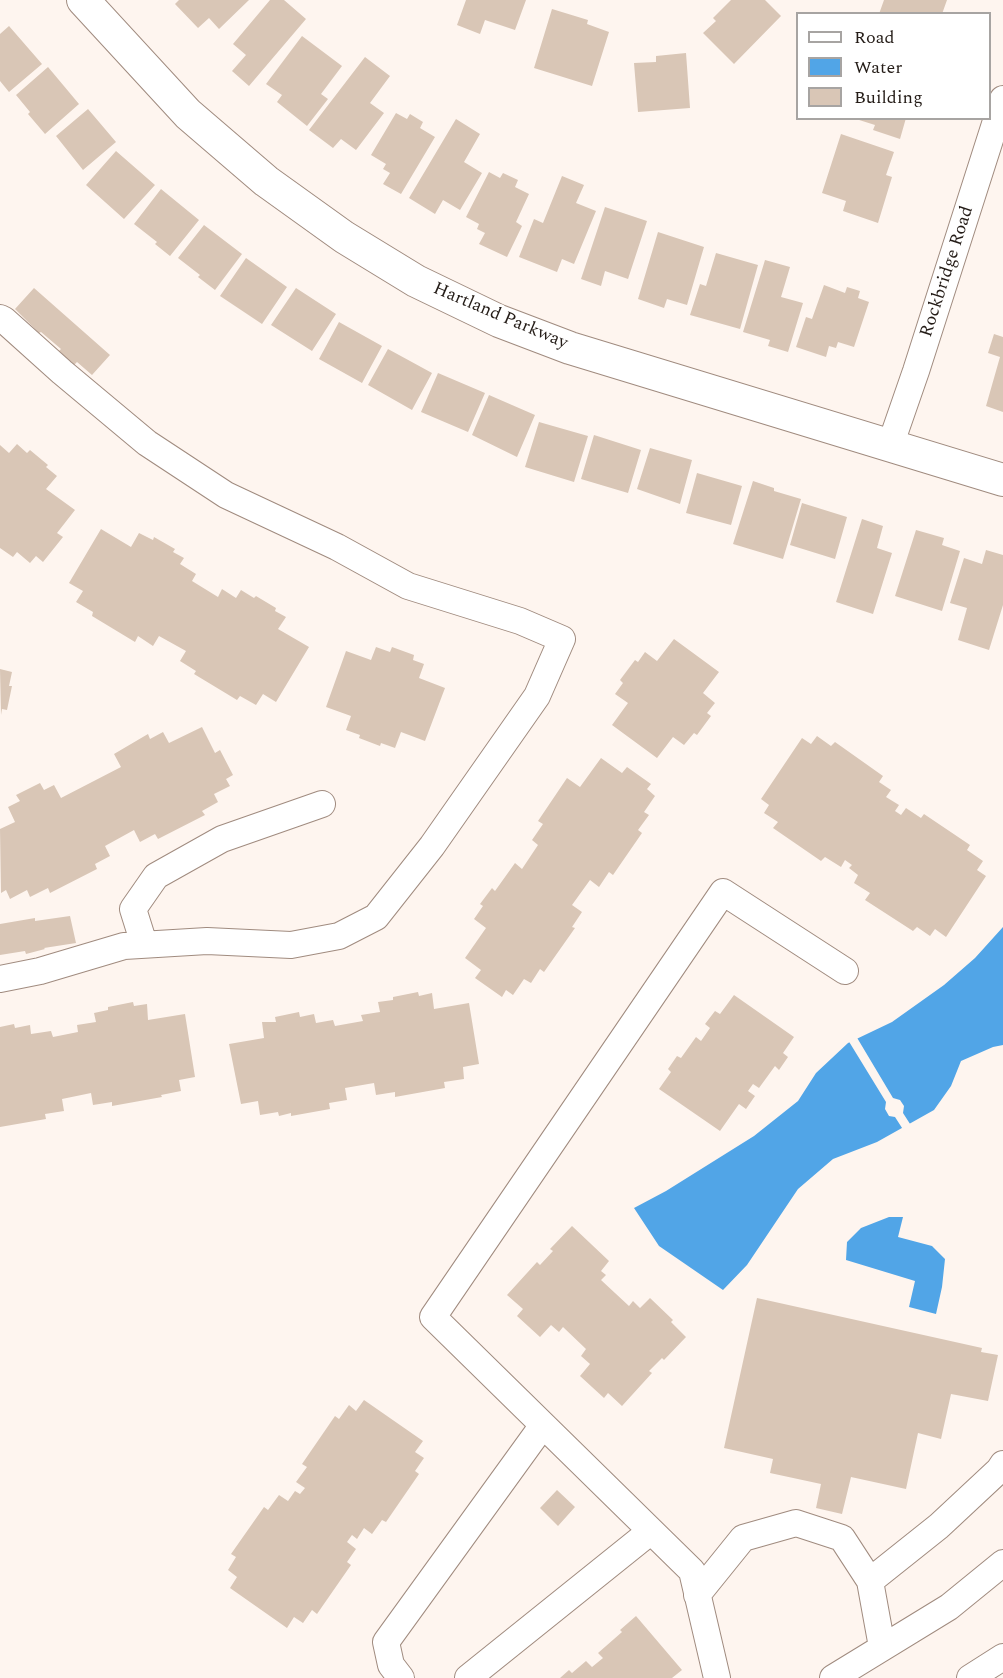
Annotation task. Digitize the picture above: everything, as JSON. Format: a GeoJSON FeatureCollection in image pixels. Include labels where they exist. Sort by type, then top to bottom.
{"type":"FeatureCollection","features":[{"type":"Feature","properties":{"kind":"street","name":"Hartland Parkway"},"geometry":{"type":"LineString","coordinates":[[83,0],[188,114],[266,181],[344,237],[416,281],[500,321],[570,348],[1003,480]]}},
{"type":"Feature","properties":{"kind":"street","name":"Rockbridge Road"},"geometry":{"type":"LineString","coordinates":[[890,446],[1003,99]]}},
{"type":"Feature","properties":{"kind":"street"},"geometry":{"type":"LineString","coordinates":[[0,318],[147,443],[226,495],[337,547],[408,586],[520,621],[562,639],[537,696],[432,846],[376,917],[339,936],[291,945],[207,941],[124,946],[40,971],[0,980]]}},
{"type":"Feature","properties":{"kind":"street"},"geometry":{"type":"LineString","coordinates":[[144,944],[133,909],[156,876],[222,839],[322,804]]}},
{"type":"Feature","properties":{"kind":"street"},"geometry":{"type":"LineString","coordinates":[[717,1678],[692,1571],[433,1317],[723,892],[845,971]]}},
{"type":"Feature","properties":{"kind":"street"},"geometry":{"type":"LineString","coordinates":[[401,1678],[391,1665],[386,1642],[543,1425]]}},
{"type":"Feature","properties":{"kind":"street"},"geometry":{"type":"LineString","coordinates":[[870,1581],[939,1526],[1003,1464]]}},
{"type":"Feature","properties":{"kind":"street"},"geometry":{"type":"LineString","coordinates":[[697,1595],[742,1538],[796,1523],[842,1538],[870,1581],[882,1647]]}},
{"type":"Feature","properties":{"kind":"street"},"geometry":{"type":"LineString","coordinates":[[468,1678],[651,1532]]}},
{"type":"Feature","properties":{"kind":"street"},"geometry":{"type":"LineString","coordinates":[[833,1678],[949,1607],[1003,1563]]}},
{"type":"Feature","properties":{"kind":"street"},"geometry":{"type":"LineString","coordinates":[[970,1678],[1003,1657]]}},
{"type":"Feature","properties":{"kind":"water"},"geometry":{"type":"Polygon","coordinates":[[[1003,927],[1003,1045],[961,1061],[951,1086],[934,1110],[877,1142],[833,1159],[798,1189],[747,1265],[723,1290],[659,1246],[634,1208],[666,1191],[754,1136],[798,1101],[816,1073],[848,1043],[892,1022],[944,985],[975,958],[1003,927]]]}},
{"type":"Feature","properties":{"kind":"water"},"geometry":{"type":"Polygon","coordinates":[[[889,1217],[903,1217],[898,1237],[932,1246],[945,1259],[936,1314],[909,1307],[915,1281],[846,1260],[847,1242],[861,1228],[889,1217]]]}},
{"type":"Feature","properties":{"kind":"pier"},"geometry":{"type":"Polygon","coordinates":[[[856,1036],[893,1098],[900,1100],[904,1106],[903,1113],[912,1127],[907,1130],[904,1131],[895,1117],[889,1116],[885,1109],[886,1102],[848,1040],[856,1036]]]}},
{"type":"Feature","properties":{"kind":"building"},"geometry":{"type":"Polygon","coordinates":[[[179,0],[249,0],[219,29],[209,18],[198,28],[175,4],[179,0]]]}},
{"type":"Feature","properties":{"kind":"building"},"geometry":{"type":"Polygon","coordinates":[[[270,0],[284,0],[306,19],[249,86],[232,71],[246,55],[233,44],[270,0]]]}},
{"type":"Feature","properties":{"kind":"building"},"geometry":{"type":"Polygon","coordinates":[[[466,0],[526,0],[515,30],[485,20],[480,34],[457,25],[466,0]]]}},
{"type":"Feature","properties":{"kind":"building"},"geometry":{"type":"Polygon","coordinates":[[[731,0],[765,0],[781,16],[734,64],[703,33],[716,21],[713,18],[731,0]]]}},
{"type":"Feature","properties":{"kind":"building"},"geometry":{"type":"Polygon","coordinates":[[[884,0],[947,0],[943,12],[880,12],[884,0]]]}},
{"type":"Feature","properties":{"kind":"building"},"geometry":{"type":"Polygon","coordinates":[[[552,9],[588,20],[587,24],[609,32],[592,86],[534,68],[552,9]]]}},
{"type":"Feature","properties":{"kind":"building"},"geometry":{"type":"Polygon","coordinates":[[[9,26],[42,64],[9,92],[0,81],[0,34],[9,26]]]}},
{"type":"Feature","properties":{"kind":"building"},"geometry":{"type":"Polygon","coordinates":[[[302,36],[342,66],[321,94],[328,99],[307,126],[277,102],[282,95],[266,84],[302,36]]]}},
{"type":"Feature","properties":{"kind":"building"},"geometry":{"type":"Polygon","coordinates":[[[686,53],[690,108],[638,112],[634,63],[656,62],[656,56],[686,53]]]}},
{"type":"Feature","properties":{"kind":"building"},"geometry":{"type":"Polygon","coordinates":[[[365,57],[390,76],[370,103],[384,113],[356,150],[341,139],[333,148],[309,130],[365,57]]]}},
{"type":"Feature","properties":{"kind":"building"},"geometry":{"type":"Polygon","coordinates":[[[48,67],[79,104],[45,134],[16,95],[48,67]]]}},
{"type":"Feature","properties":{"kind":"building"},"geometry":{"type":"Polygon","coordinates":[[[88,109],[116,142],[83,170],[56,136],[88,109]]]}},
{"type":"Feature","properties":{"kind":"building"},"geometry":{"type":"Polygon","coordinates":[[[396,113],[407,119],[410,114],[423,122],[420,128],[435,137],[401,194],[383,184],[390,173],[383,169],[386,164],[371,155],[396,113]]]}},
{"type":"Feature","properties":{"kind":"building"},"geometry":{"type":"Polygon","coordinates":[[[456,119],[480,134],[464,162],[482,173],[460,210],[443,200],[435,214],[409,198],[456,119]]]}},
{"type":"Feature","properties":{"kind":"building"},"geometry":{"type":"Polygon","coordinates":[[[859,120],[905,120],[900,139],[873,130],[875,125],[859,120]]]}},
{"type":"Feature","properties":{"kind":"building"},"geometry":{"type":"Polygon","coordinates":[[[841,134],[894,152],[886,175],[892,177],[878,223],[843,211],[846,201],[822,193],[841,134]]]}},
{"type":"Feature","properties":{"kind":"building"},"geometry":{"type":"Polygon","coordinates":[[[116,151],[155,185],[124,219],[86,185],[116,151]]]}},
{"type":"Feature","properties":{"kind":"building"},"geometry":{"type":"Polygon","coordinates":[[[489,172],[500,178],[503,173],[518,180],[515,187],[529,194],[516,222],[522,226],[507,257],[479,244],[485,233],[477,229],[479,224],[466,217],[489,172]]]}},
{"type":"Feature","properties":{"kind":"building"},"geometry":{"type":"Polygon","coordinates":[[[562,176],[584,185],[576,203],[596,211],[574,264],[562,259],[557,272],[519,257],[534,219],[543,223],[562,176]]]}},
{"type":"Feature","properties":{"kind":"building"},"geometry":{"type":"Polygon","coordinates":[[[161,189],[199,220],[170,256],[155,244],[157,242],[134,224],[161,189]]]}},
{"type":"Feature","properties":{"kind":"building"},"geometry":{"type":"Polygon","coordinates":[[[605,207],[647,221],[628,279],[605,271],[601,286],[581,279],[605,207]]]}},
{"type":"Feature","properties":{"kind":"building"},"geometry":{"type":"Polygon","coordinates":[[[204,225],[242,254],[215,290],[178,258],[204,225]]]}},
{"type":"Feature","properties":{"kind":"building"},"geometry":{"type":"Polygon","coordinates":[[[658,232],[704,247],[687,305],[667,299],[664,308],[638,299],[658,232]]]}},
{"type":"Feature","properties":{"kind":"building"},"geometry":{"type":"Polygon","coordinates":[[[716,253],[758,265],[740,329],[690,315],[700,284],[706,286],[716,253]]]}},
{"type":"Feature","properties":{"kind":"building"},"geometry":{"type":"Polygon","coordinates":[[[246,258],[287,287],[262,324],[220,296],[246,258]]]}},
{"type":"Feature","properties":{"kind":"building"},"geometry":{"type":"Polygon","coordinates":[[[765,260],[790,267],[781,297],[803,303],[788,352],[768,346],[770,340],[743,332],[765,260]]]}},
{"type":"Feature","properties":{"kind":"building"},"geometry":{"type":"Polygon","coordinates":[[[824,285],[845,293],[847,287],[860,291],[858,298],[869,302],[854,347],[838,342],[836,348],[829,346],[826,357],[796,347],[806,317],[812,319],[824,285]]]}},
{"type":"Feature","properties":{"kind":"building"},"geometry":{"type":"Polygon","coordinates":[[[34,288],[110,355],[92,375],[77,362],[74,365],[59,351],[61,349],[41,332],[39,333],[15,309],[34,288]]]}},
{"type":"Feature","properties":{"kind":"building"},"geometry":{"type":"Polygon","coordinates":[[[296,288],[336,314],[312,351],[271,325],[296,288]]]}},
{"type":"Feature","properties":{"kind":"building"},"geometry":{"type":"Polygon","coordinates":[[[339,322],[382,346],[362,383],[319,359],[339,322]]]}},
{"type":"Feature","properties":{"kind":"building"},"geometry":{"type":"Polygon","coordinates":[[[994,334],[1003,337],[1003,412],[986,406],[1000,357],[988,353],[994,334]]]}},
{"type":"Feature","properties":{"kind":"building"},"geometry":{"type":"Polygon","coordinates":[[[388,349],[432,373],[412,410],[368,385],[388,349]]]}},
{"type":"Feature","properties":{"kind":"building"},"geometry":{"type":"Polygon","coordinates":[[[438,373],[485,393],[468,432],[421,412],[438,373]]]}},
{"type":"Feature","properties":{"kind":"building"},"geometry":{"type":"Polygon","coordinates":[[[489,395],[535,415],[517,457],[472,435],[489,395]]]}},
{"type":"Feature","properties":{"kind":"building"},"geometry":{"type":"Polygon","coordinates":[[[539,422],[588,436],[574,482],[525,467],[539,422]]]}},
{"type":"Feature","properties":{"kind":"building"},"geometry":{"type":"Polygon","coordinates":[[[594,435],[641,450],[628,493],[581,479],[594,435]]]}},
{"type":"Feature","properties":{"kind":"building"},"geometry":{"type":"Polygon","coordinates":[[[17,444],[27,453],[30,450],[48,465],[46,467],[57,476],[46,489],[75,510],[57,533],[63,537],[43,562],[36,556],[30,563],[17,552],[13,557],[0,548],[0,445],[9,453],[17,444]]]}},
{"type":"Feature","properties":{"kind":"building"},"geometry":{"type":"Polygon","coordinates":[[[650,448],[692,460],[680,504],[637,489],[650,448]]]}},
{"type":"Feature","properties":{"kind":"building"},"geometry":{"type":"Polygon","coordinates":[[[697,473],[742,486],[731,525],[686,513],[697,473]]]}},
{"type":"Feature","properties":{"kind":"building"},"geometry":{"type":"Polygon","coordinates":[[[753,481],[774,488],[774,491],[801,499],[783,559],[733,544],[753,481]]]}},
{"type":"Feature","properties":{"kind":"building"},"geometry":{"type":"Polygon","coordinates":[[[802,503],[847,517],[835,559],[790,545],[802,503]]]}},
{"type":"Feature","properties":{"kind":"building"},"geometry":{"type":"Polygon","coordinates":[[[862,519],[883,526],[877,548],[892,553],[873,614],[836,602],[862,519]]]}},
{"type":"Feature","properties":{"kind":"building"},"geometry":{"type":"Polygon","coordinates":[[[101,529],[131,547],[139,533],[153,540],[154,537],[175,549],[173,552],[184,558],[180,564],[196,574],[192,581],[218,597],[222,589],[236,598],[241,590],[276,608],[275,611],[286,617],[278,629],[309,647],[276,702],[263,694],[256,705],[240,696],[237,700],[194,674],[196,671],[180,661],[186,651],[159,636],[153,646],[138,636],[135,642],[92,616],[93,612],[76,602],[83,591],[69,583],[101,529]]]}},
{"type":"Feature","properties":{"kind":"building"},"geometry":{"type":"Polygon","coordinates":[[[916,530],[944,538],[942,545],[960,551],[942,611],[895,596],[916,530]]]}},
{"type":"Feature","properties":{"kind":"building"},"geometry":{"type":"Polygon","coordinates":[[[986,550],[1003,555],[1003,605],[989,650],[958,640],[967,608],[950,603],[964,558],[982,564],[986,550]]]}},
{"type":"Feature","properties":{"kind":"building"},"geometry":{"type":"Polygon","coordinates":[[[674,639],[719,672],[703,693],[715,703],[707,713],[711,716],[697,735],[694,733],[684,745],[673,737],[657,758],[612,725],[628,703],[615,694],[623,683],[620,680],[635,660],[638,662],[645,652],[657,661],[674,639]]]}},
{"type":"Feature","properties":{"kind":"building"},"geometry":{"type":"Polygon","coordinates":[[[376,647],[390,652],[392,647],[414,655],[413,660],[424,664],[419,678],[445,688],[425,741],[401,732],[395,748],[381,743],[380,746],[346,730],[351,716],[326,707],[346,651],[371,660],[376,647]]]}},
{"type":"Feature","properties":{"kind":"building"},"geometry":{"type":"Polygon","coordinates":[[[0,669],[12,672],[9,686],[12,686],[7,710],[2,709],[1,715],[0,669]]]}},
{"type":"Feature","properties":{"kind":"building"},"geometry":{"type":"Polygon","coordinates":[[[202,727],[215,753],[220,750],[233,775],[226,779],[230,786],[214,794],[218,802],[202,811],[205,815],[158,839],[155,834],[140,842],[134,830],[105,846],[110,856],[95,864],[97,869],[50,893],[48,888],[30,897],[27,890],[10,899],[6,890],[1,893],[0,829],[15,822],[8,807],[20,801],[16,795],[40,783],[44,790],[54,785],[61,798],[121,767],[114,754],[148,734],[150,739],[163,732],[169,743],[202,727]]]}},
{"type":"Feature","properties":{"kind":"building"},"geometry":{"type":"Polygon","coordinates":[[[817,736],[831,746],[835,742],[883,776],[879,782],[891,790],[886,797],[899,805],[895,811],[901,815],[906,808],[921,818],[924,814],[970,845],[967,850],[983,861],[977,870],[986,876],[946,937],[935,929],[930,936],[917,927],[913,931],[865,900],[870,893],[854,883],[858,875],[849,868],[852,865],[845,860],[841,867],[825,857],[821,861],[773,828],[778,822],[764,813],[769,805],[761,799],[802,738],[811,744],[817,736]]]}},
{"type":"Feature","properties":{"kind":"building"},"geometry":{"type":"Polygon","coordinates":[[[601,758],[622,773],[627,767],[651,784],[647,789],[655,796],[644,812],[649,815],[638,830],[642,833],[613,875],[609,872],[599,887],[590,880],[572,905],[582,912],[572,927],[575,928],[544,972],[540,969],[531,983],[524,979],[513,995],[506,990],[502,997],[475,978],[481,970],[465,958],[486,928],[474,919],[483,906],[480,904],[492,888],[495,891],[515,863],[522,869],[538,845],[532,840],[543,824],[538,821],[567,778],[580,787],[601,758]]]}},
{"type":"Feature","properties":{"kind":"building"},"geometry":{"type":"Polygon","coordinates":[[[70,916],[76,943],[44,948],[26,954],[25,951],[0,955],[0,924],[35,918],[35,921],[70,916]]]}},
{"type":"Feature","properties":{"kind":"building"},"geometry":{"type":"Polygon","coordinates":[[[418,992],[419,996],[432,993],[434,1009],[469,1003],[479,1064],[463,1067],[464,1079],[444,1082],[445,1088],[395,1097],[395,1092],[376,1095],[374,1083],[345,1088],[347,1100],[329,1103],[330,1109],[291,1116],[291,1113],[279,1116],[278,1112],[260,1115],[258,1101],[241,1104],[229,1044],[264,1038],[262,1022],[276,1022],[275,1017],[299,1012],[300,1017],[314,1014],[316,1023],[333,1020],[335,1026],[363,1021],[361,1015],[380,1012],[378,1002],[418,992]]]}},
{"type":"Feature","properties":{"kind":"building"},"geometry":{"type":"Polygon","coordinates":[[[734,995],[794,1037],[783,1053],[788,1057],[779,1070],[775,1066],[759,1088],[753,1084],[748,1091],[755,1096],[746,1109],[739,1104],[720,1131],[659,1089],[671,1072],[668,1069],[677,1056],[681,1058],[696,1037],[701,1041],[710,1028],[705,1024],[715,1011],[720,1014],[734,995]]]}},
{"type":"Feature","properties":{"kind":"building"},"geometry":{"type":"Polygon","coordinates":[[[133,1002],[134,1006],[147,1004],[148,1020],[185,1014],[195,1077],[179,1080],[181,1091],[161,1095],[162,1097],[112,1106],[112,1102],[93,1105],[91,1093],[62,1099],[64,1111],[45,1114],[46,1119],[0,1127],[0,1027],[14,1024],[15,1028],[30,1025],[31,1034],[51,1031],[53,1037],[78,1032],[77,1025],[96,1022],[94,1013],[108,1010],[108,1007],[133,1002]]]}},
{"type":"Feature","properties":{"kind":"building"},"geometry":{"type":"Polygon","coordinates":[[[572,1226],[609,1261],[601,1271],[606,1275],[601,1280],[629,1306],[633,1301],[640,1308],[650,1298],[673,1320],[671,1322],[686,1337],[664,1360],[662,1358],[649,1371],[652,1373],[622,1406],[608,1393],[604,1398],[580,1376],[590,1364],[581,1356],[586,1349],[563,1327],[559,1332],[551,1325],[540,1337],[517,1316],[523,1309],[507,1295],[537,1262],[540,1265],[553,1251],[550,1249],[572,1226]]]}},
{"type":"Feature","properties":{"kind":"building"},"geometry":{"type":"Polygon","coordinates":[[[757,1298],[982,1348],[981,1352],[998,1355],[988,1401],[951,1394],[941,1439],[918,1433],[906,1489],[851,1477],[842,1514],[816,1508],[821,1484],[770,1473],[773,1459],[724,1448],[757,1298]]]}},
{"type":"Feature","properties":{"kind":"building"},"geometry":{"type":"Polygon","coordinates":[[[364,1400],[423,1441],[415,1452],[424,1458],[415,1471],[419,1474],[386,1522],[382,1520],[372,1534],[364,1528],[357,1539],[352,1535],[347,1542],[356,1549],[347,1562],[351,1565],[317,1614],[312,1610],[303,1623],[294,1617],[287,1628],[230,1588],[237,1577],[228,1570],[236,1557],[231,1554],[264,1507],[268,1510],[279,1495],[288,1501],[295,1491],[300,1494],[305,1488],[296,1482],[307,1467],[302,1464],[335,1416],[339,1419],[349,1405],[356,1411],[364,1400]]]}},
{"type":"Feature","properties":{"kind":"building"},"geometry":{"type":"Polygon","coordinates":[[[557,1490],[575,1507],[558,1526],[540,1508],[557,1490]]]}},
{"type":"Feature","properties":{"kind":"building"},"geometry":{"type":"Polygon","coordinates":[[[636,1616],[682,1670],[672,1678],[560,1678],[569,1670],[572,1673],[586,1661],[592,1667],[603,1658],[598,1653],[636,1616]]]}}]}
